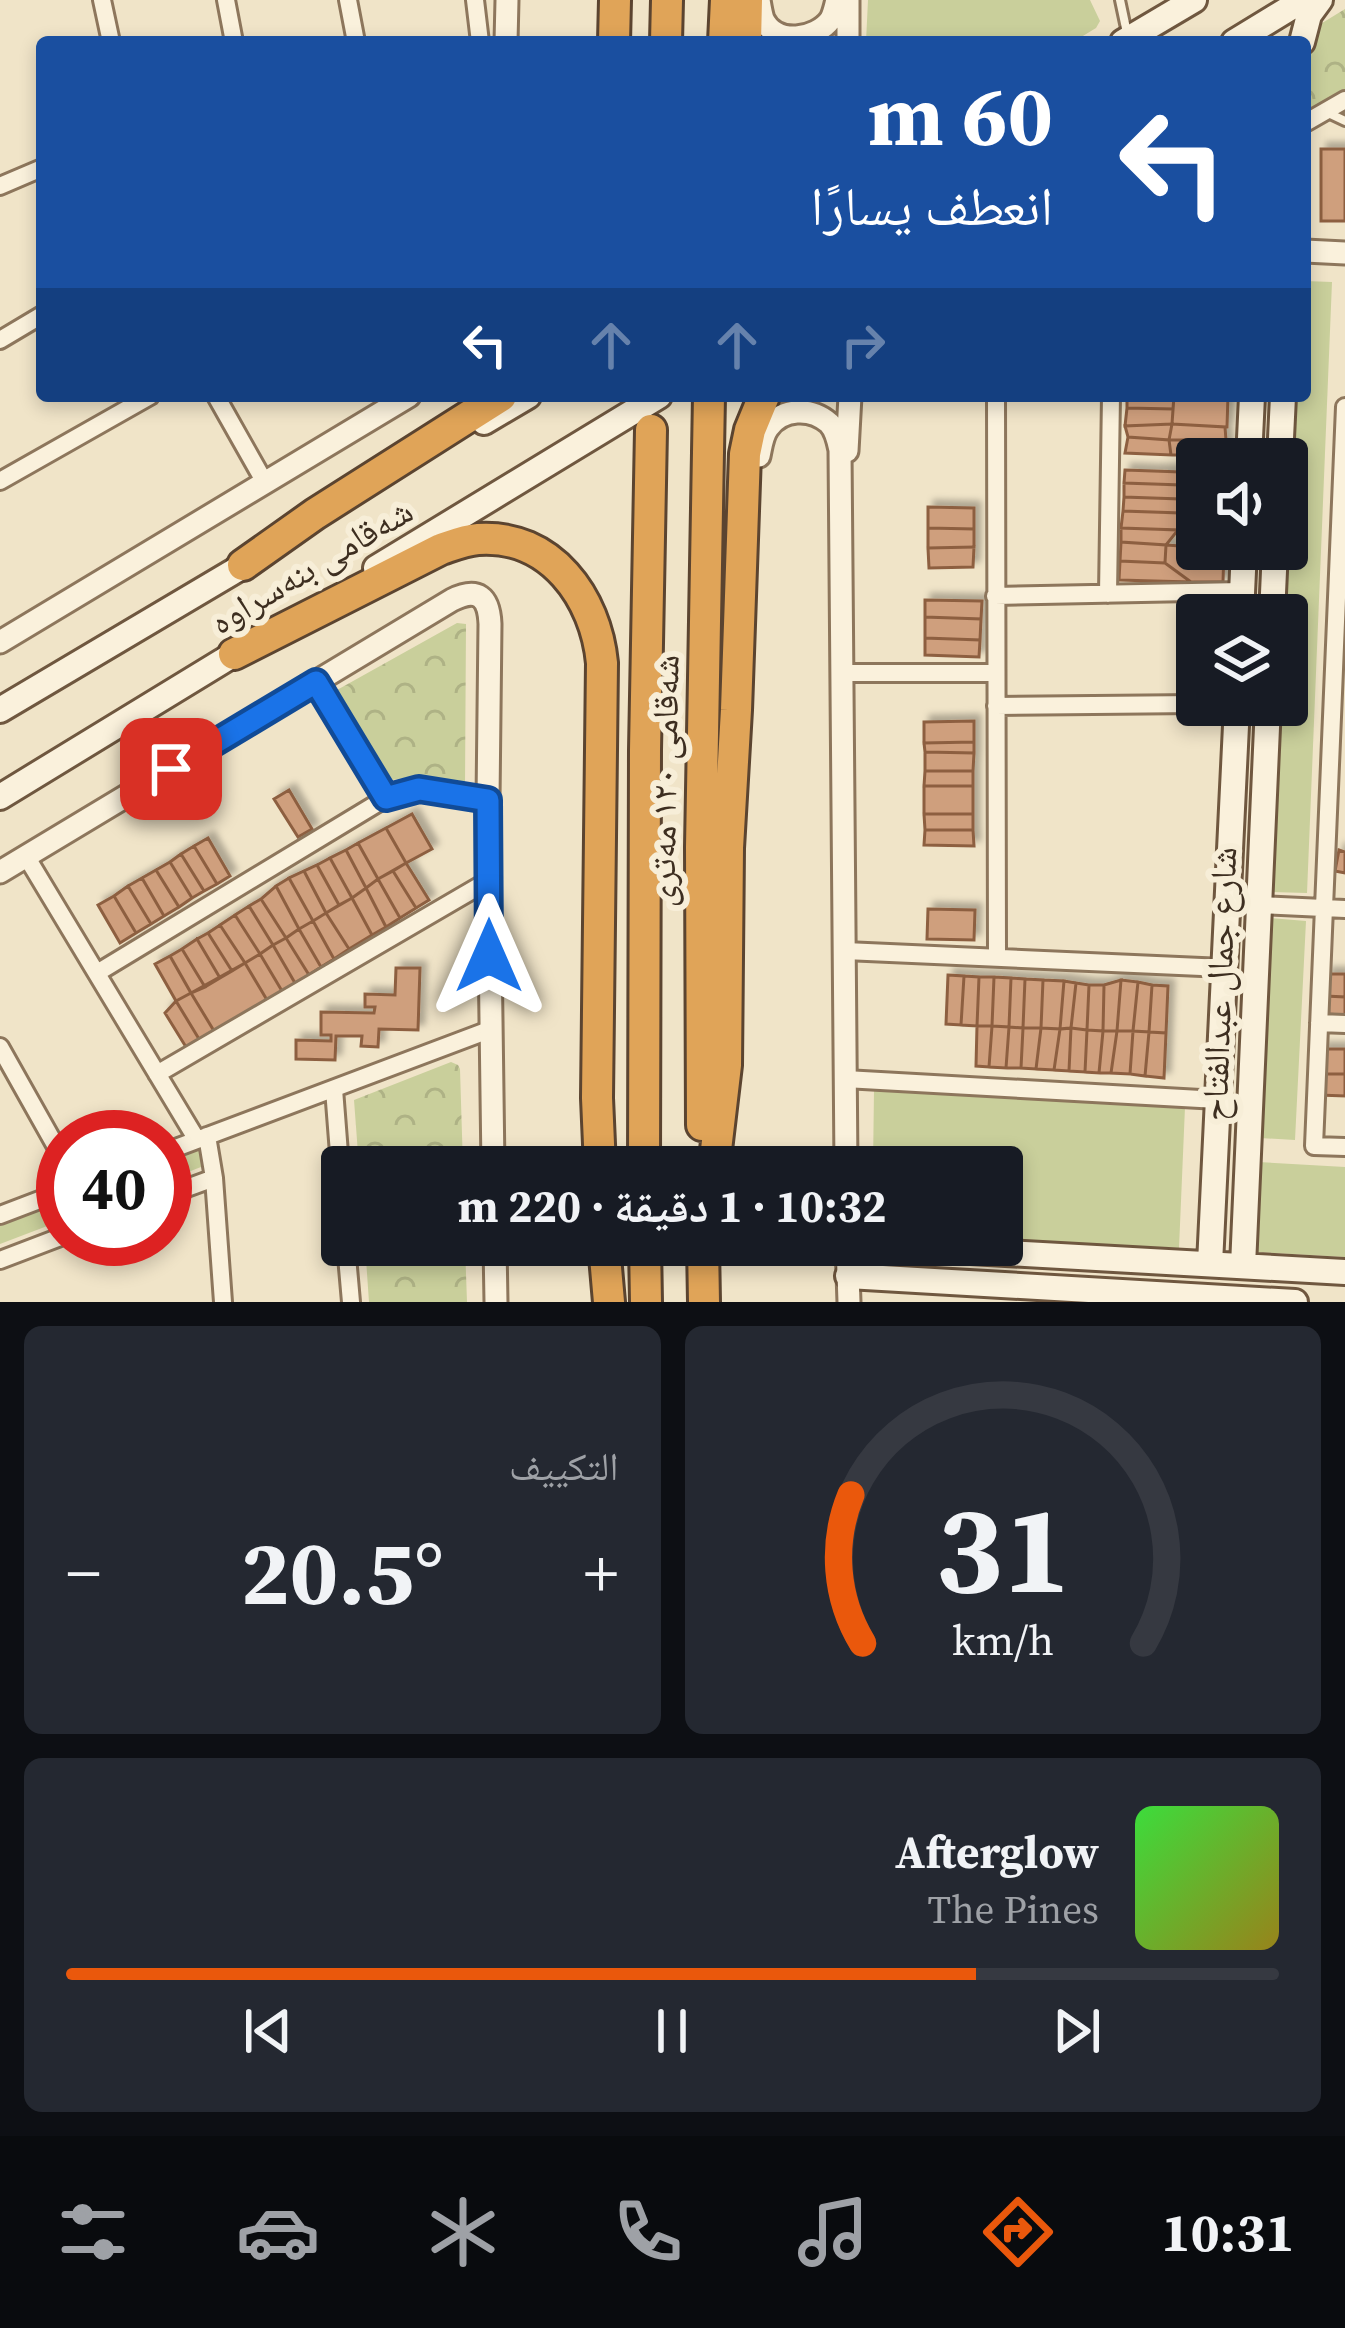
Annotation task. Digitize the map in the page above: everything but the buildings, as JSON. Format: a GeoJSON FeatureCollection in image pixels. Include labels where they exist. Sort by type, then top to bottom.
{"type":"FeatureCollection","features":[{"type":"Feature","properties":{"kind":"highway"},"geometry":{"type":"LineString","coordinates":[[614,36],[615,0]]}},
{"type":"Feature","properties":{"kind":"highway"},"geometry":{"type":"LineString","coordinates":[[666,36],[667,0]]}},
{"type":"Feature","properties":{"kind":"highway"},"geometry":{"type":"LineString","coordinates":[[724,36],[725,0]]}},
{"type":"Feature","properties":{"kind":"highway"},"geometry":{"type":"LineString","coordinates":[[746,36],[747,0]]}},
{"type":"Feature","properties":{"kind":"highway"},"geometry":{"type":"LineString","coordinates":[[243,565],[492,402]]}},
{"type":"Feature","properties":{"kind":"highway","name":"شەقامی ١٢٠ مەتری"},"geometry":{"type":"LineString","coordinates":[[703,1146],[701,847],[710,402]]}},
{"type":"Feature","properties":{"kind":"highway"},"geometry":{"type":"LineString","coordinates":[[716,1146],[726,1064],[728,848],[745,454],[762,402]]}},
{"type":"Feature","properties":{"kind":"highway","name":"شەقامی ١٢٠ مەتری"},"geometry":{"type":"LineString","coordinates":[[644,1146],[644,750],[651,430]]}},
{"type":"Feature","properties":{"kind":"highway"},"geometry":{"type":"LineString","coordinates":[[234,654],[440,549],[465,542],[494,540],[529,549],[569,577],[581,592],[597,629],[602,663],[599,1146]]}},
{"type":"Feature","properties":{"kind":"highway"},"geometry":{"type":"LineString","coordinates":[[606,1266],[609,1302]]}},
{"type":"Feature","properties":{"kind":"highway"},"geometry":{"type":"LineString","coordinates":[[645,1266],[646,1302]]}},
{"type":"Feature","properties":{"kind":"highway"},"geometry":{"type":"LineString","coordinates":[[707,1266],[707,1302]]}},
{"type":"Feature","properties":{"kind":"main road"},"geometry":{"type":"LineString","coordinates":[[1244,36],[1303,0]]}},
{"type":"Feature","properties":{"kind":"main road"},"geometry":{"type":"LineString","coordinates":[[1304,36],[1309,15],[1320,0]]}},
{"type":"Feature","properties":{"kind":"main road"},"geometry":{"type":"LineString","coordinates":[[1125,34],[1187,1]]}},
{"type":"Feature","properties":{"kind":"main road","name":"شەقامی بنەسراوە"},"geometry":{"type":"LineString","coordinates":[[0,710],[518,402]]}},
{"type":"Feature","properties":{"kind":"main road","name":"شەقامی بنەسراوە"},"geometry":{"type":"LineString","coordinates":[[0,796],[649,402]]}},
{"type":"Feature","properties":{"kind":"main road"},"geometry":{"type":"LineString","coordinates":[[1250,438],[1252,402]]}},
{"type":"Feature","properties":{"kind":"main road"},"geometry":{"type":"LineString","coordinates":[[1281,438],[1283,402]]}},
{"type":"Feature","properties":{"kind":"main road","name":"شارع جمال عبدالفتاح"},"geometry":{"type":"LineString","coordinates":[[1210,1264],[1236,726]]}},
{"type":"Feature","properties":{"kind":"main road","name":"شارع جمال عبدالفتاح"},"geometry":{"type":"LineString","coordinates":[[1243,1266],[1267,726]]}},
{"type":"Feature","properties":{"kind":"main road"},"geometry":{"type":"LineString","coordinates":[[1023,1254],[1345,1272]]}},
{"type":"Feature","properties":{"kind":"main road"},"geometry":{"type":"LineString","coordinates":[[848,1289],[1295,1302]]}},
{"type":"Feature","properties":{"kind":"street"},"geometry":{"type":"LineString","coordinates":[[101,0],[110,36]]}},
{"type":"Feature","properties":{"kind":"street"},"geometry":{"type":"LineString","coordinates":[[226,0],[234,36]]}},
{"type":"Feature","properties":{"kind":"street"},"geometry":{"type":"LineString","coordinates":[[348,0],[355,36]]}},
{"type":"Feature","properties":{"kind":"street"},"geometry":{"type":"LineString","coordinates":[[475,0],[479,36]]}},
{"type":"Feature","properties":{"kind":"street"},"geometry":{"type":"LineString","coordinates":[[506,36],[507,0]]}},
{"type":"Feature","properties":{"kind":"street"},"geometry":{"type":"LineString","coordinates":[[759,0],[764,20],[785,36]]}},
{"type":"Feature","properties":{"kind":"street"},"geometry":{"type":"LineString","coordinates":[[806,36],[832,17],[837,0]]}},
{"type":"Feature","properties":{"kind":"street"},"geometry":{"type":"LineString","coordinates":[[848,0],[848,36]]}},
{"type":"Feature","properties":{"kind":"street"},"geometry":{"type":"LineString","coordinates":[[1311,119],[1345,100]]}},
{"type":"Feature","properties":{"kind":"street"},"geometry":{"type":"LineString","coordinates":[[0,186],[36,171]]}},
{"type":"Feature","properties":{"kind":"street"},"geometry":{"type":"LineString","coordinates":[[1311,251],[1345,253]]}},
{"type":"Feature","properties":{"kind":"street"},"geometry":{"type":"LineString","coordinates":[[0,340],[36,319]]}},
{"type":"Feature","properties":{"kind":"street"},"geometry":{"type":"LineString","coordinates":[[0,481],[139,402]]}},
{"type":"Feature","properties":{"kind":"street"},"geometry":{"type":"LineString","coordinates":[[219,402],[264,481]]}},
{"type":"Feature","properties":{"kind":"street"},"geometry":{"type":"LineString","coordinates":[[0,642],[399,402]]}},
{"type":"Feature","properties":{"kind":"street"},"geometry":{"type":"LineString","coordinates":[[842,542],[850,402]]}},
{"type":"Feature","properties":{"kind":"street"},"geometry":{"type":"LineString","coordinates":[[996,402],[997,956]]}},
{"type":"Feature","properties":{"kind":"street"},"geometry":{"type":"LineString","coordinates":[[1108,594],[1112,402]]}},
{"type":"Feature","properties":{"kind":"street"},"geometry":{"type":"LineString","coordinates":[[1345,407],[1338,729],[1324,908],[1314,1146],[1345,1148]]}},
{"type":"Feature","properties":{"kind":"street"},"geometry":{"type":"LineString","coordinates":[[739,617],[764,434],[780,417],[812,414],[832,426],[840,450],[846,1146]]}},
{"type":"Feature","properties":{"kind":"street"},"geometry":{"type":"LineString","coordinates":[[995,596],[1108,594],[1176,599]]}},
{"type":"Feature","properties":{"kind":"street"},"geometry":{"type":"LineString","coordinates":[[0,872],[452,600],[480,596],[488,606],[490,624],[492,1146]]}},
{"type":"Feature","properties":{"kind":"street"},"geometry":{"type":"LineString","coordinates":[[843,673],[995,673]]}},
{"type":"Feature","properties":{"kind":"street"},"geometry":{"type":"LineString","coordinates":[[316,682],[386,798]]}},
{"type":"Feature","properties":{"kind":"street"},"geometry":{"type":"LineString","coordinates":[[996,706],[1176,704]]}},
{"type":"Feature","properties":{"kind":"street"},"geometry":{"type":"LineString","coordinates":[[97,973],[386,798],[419,789],[488,800]]}},
{"type":"Feature","properties":{"kind":"street"},"geometry":{"type":"LineString","coordinates":[[26,856],[157,1073],[202,1138],[214,1178],[223,1302]]}},
{"type":"Feature","properties":{"kind":"street"},"geometry":{"type":"LineString","coordinates":[[157,1073],[488,881]]}},
{"type":"Feature","properties":{"kind":"street"},"geometry":{"type":"LineString","coordinates":[[1258,905],[1345,909]]}},
{"type":"Feature","properties":{"kind":"street"},"geometry":{"type":"LineString","coordinates":[[844,951],[1224,968]]}},
{"type":"Feature","properties":{"kind":"street"},"geometry":{"type":"LineString","coordinates":[[1319,1022],[1345,1024]]}},
{"type":"Feature","properties":{"kind":"street"},"geometry":{"type":"LineString","coordinates":[[192,1142],[489,1030]]}},
{"type":"Feature","properties":{"kind":"street"},"geometry":{"type":"LineString","coordinates":[[0,1046],[36,1111]]}},
{"type":"Feature","properties":{"kind":"street"},"geometry":{"type":"LineString","coordinates":[[845,1079],[1218,1100]]}},
{"type":"Feature","properties":{"kind":"street"},"geometry":{"type":"LineString","coordinates":[[334,1089],[338,1146]]}},
{"type":"Feature","properties":{"kind":"street"},"geometry":{"type":"LineString","coordinates":[[192,1186],[214,1178]]}},
{"type":"Feature","properties":{"kind":"street"},"geometry":{"type":"LineString","coordinates":[[0,1214],[36,1201]]}},
{"type":"Feature","properties":{"kind":"street"},"geometry":{"type":"LineString","coordinates":[[0,1260],[36,1246]]}},
{"type":"Feature","properties":{"kind":"street"},"geometry":{"type":"LineString","coordinates":[[348,1266],[351,1302]]}},
{"type":"Feature","properties":{"kind":"street"},"geometry":{"type":"LineString","coordinates":[[495,1266],[496,1302]]}},
{"type":"Feature","properties":{"kind":"lane"},"geometry":{"type":"LineString","coordinates":[[1120,0],[1125,34]]}},
{"type":"Feature","properties":{"kind":"lane"},"geometry":{"type":"LineString","coordinates":[[1125,34],[1127,5],[1134,0]]}},
{"type":"Feature","properties":{"kind":"lane"},"geometry":{"type":"LineString","coordinates":[[1325,111],[1345,121]]}},
{"type":"Feature","properties":{"kind":"green space"},"geometry":{"type":"Polygon","coordinates":[[[868,0],[1090,0],[1100,21],[1083,36],[866,36],[868,0]]]}},
{"type":"Feature","properties":{"kind":"green space"},"geometry":{"type":"Polygon","coordinates":[[[1345,9],[1345,91],[1311,110],[1311,49],[1314,28],[1345,9]]]}},
{"type":"Feature","properties":{"kind":"green space"},"geometry":{"type":"Polygon","coordinates":[[[1311,281],[1332,282],[1307,893],[1271,892],[1279,726],[1308,726],[1308,594],[1285,594],[1286,570],[1308,570],[1308,438],[1292,438],[1294,402],[1311,402],[1311,281]]]}},
{"type":"Feature","properties":{"kind":"green space"},"geometry":{"type":"Polygon","coordinates":[[[457,623],[466,624],[465,787],[410,777],[392,780],[337,690],[457,623]]]}},
{"type":"Feature","properties":{"kind":"green space"},"geometry":{"type":"Polygon","coordinates":[[[1269,918],[1306,921],[1295,1140],[1260,1138],[1269,918]]]}},
{"type":"Feature","properties":{"kind":"green space"},"geometry":{"type":"Polygon","coordinates":[[[451,1062],[460,1069],[462,1146],[357,1146],[354,1100],[451,1062]]]}},
{"type":"Feature","properties":{"kind":"green space"},"geometry":{"type":"Polygon","coordinates":[[[874,1090],[1185,1107],[1179,1248],[1023,1241],[1023,1146],[873,1146],[874,1090]]]}},
{"type":"Feature","properties":{"kind":"green space"},"geometry":{"type":"Polygon","coordinates":[[[200,1148],[201,1167],[192,1170],[192,1151],[200,1148]]]}},
{"type":"Feature","properties":{"kind":"green space"},"geometry":{"type":"Polygon","coordinates":[[[1258,1162],[1345,1167],[1345,1257],[1258,1252],[1258,1162]]]}},
{"type":"Feature","properties":{"kind":"green space"},"geometry":{"type":"Polygon","coordinates":[[[36,1212],[36,1230],[0,1244],[0,1226],[36,1212]]]}},
{"type":"Feature","properties":{"kind":"green space"},"geometry":{"type":"Polygon","coordinates":[[[366,1266],[466,1266],[467,1302],[369,1302],[366,1266]]]}},
{"type":"Feature","properties":{"kind":"route"},"geometry":{"type":"LineString","coordinates":[[171,769],[316,682],[386,798],[419,789],[488,800],[489,956]]}}]}
